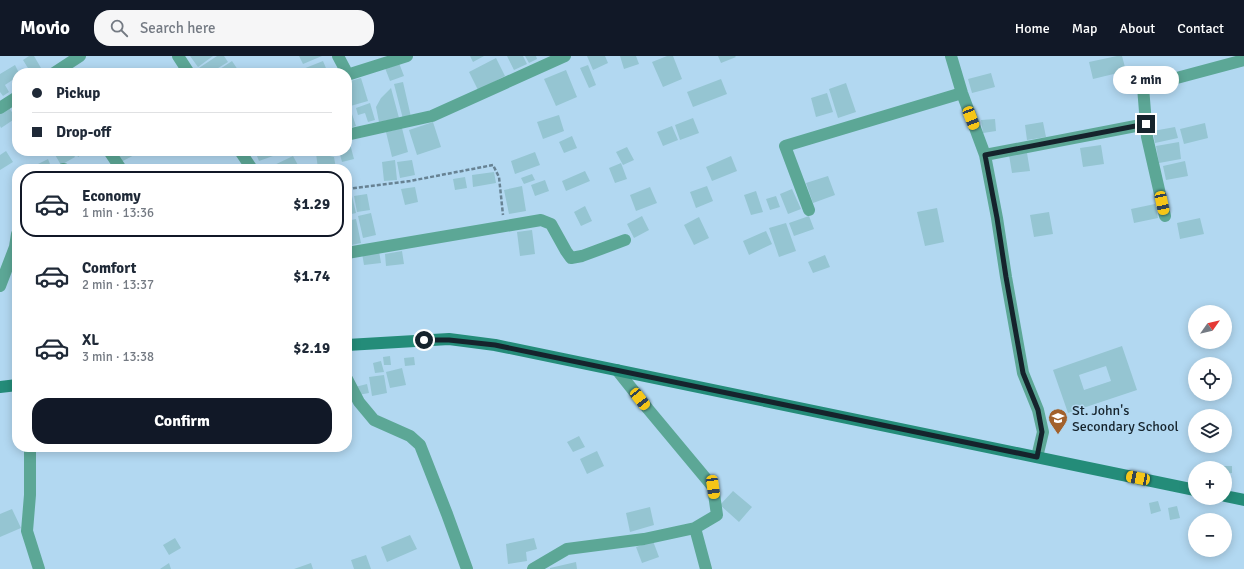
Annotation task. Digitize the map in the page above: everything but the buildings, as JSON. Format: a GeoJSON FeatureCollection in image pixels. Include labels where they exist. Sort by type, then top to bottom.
{"type":"FeatureCollection","features":[{"type":"Feature","properties":{"kind":"street"},"geometry":{"type":"LineString","coordinates":[[62,68],[80,56]]}},
{"type":"Feature","properties":{"kind":"street"},"geometry":{"type":"LineString","coordinates":[[178,56],[186,68]]}},
{"type":"Feature","properties":{"kind":"street"},"geometry":{"type":"LineString","coordinates":[[338,56],[344,68]]}},
{"type":"Feature","properties":{"kind":"street"},"geometry":{"type":"LineString","coordinates":[[352,72],[407,56]]}},
{"type":"Feature","properties":{"kind":"street"},"geometry":{"type":"LineString","coordinates":[[352,134],[432,116],[565,56]]}},
{"type":"Feature","properties":{"kind":"street"},"geometry":{"type":"LineString","coordinates":[[951,56],[962,93],[985,155],[1023,373],[1038,410],[1042,432],[1037,457]]}},
{"type":"Feature","properties":{"kind":"street"},"geometry":{"type":"LineString","coordinates":[[1165,216],[1147,137],[1143,87],[1244,60]]}},
{"type":"Feature","properties":{"kind":"street"},"geometry":{"type":"LineString","coordinates":[[809,210],[785,146],[962,93]]}},
{"type":"Feature","properties":{"kind":"street"},"geometry":{"type":"LineString","coordinates":[[0,108],[12,100]]}},
{"type":"Feature","properties":{"kind":"street"},"geometry":{"type":"LineString","coordinates":[[985,155],[1146,124]]}},
{"type":"Feature","properties":{"kind":"street"},"geometry":{"type":"LineString","coordinates":[[352,252],[541,220],[551,224],[571,258],[625,240]]}},
{"type":"Feature","properties":{"kind":"street"},"geometry":{"type":"LineString","coordinates":[[0,286],[12,256]]}},
{"type":"Feature","properties":{"kind":"street"},"geometry":{"type":"LineString","coordinates":[[352,345],[449,340],[495,345],[1188,489]]}},
{"type":"Feature","properties":{"kind":"street"},"geometry":{"type":"LineString","coordinates":[[533,569],[567,549],[644,539],[695,528],[717,515],[713,487],[617,370]]}},
{"type":"Feature","properties":{"kind":"street"},"geometry":{"type":"LineString","coordinates":[[0,387],[12,386]]}},
{"type":"Feature","properties":{"kind":"street"},"geometry":{"type":"LineString","coordinates":[[352,389],[359,402],[374,420],[391,429],[410,436],[420,445],[447,514],[466,569]]}},
{"type":"Feature","properties":{"kind":"street"},"geometry":{"type":"LineString","coordinates":[[30,452],[30,495],[27,532],[39,569]]}},
{"type":"Feature","properties":{"kind":"street"},"geometry":{"type":"LineString","coordinates":[[1232,497],[1244,500]]}},
{"type":"Feature","properties":{"kind":"street"},"geometry":{"type":"LineString","coordinates":[[695,528],[706,569]]}},
{"type":"Feature","properties":{"kind":"path"},"geometry":{"type":"LineString","coordinates":[[352,188],[410,181],[493,165],[499,177],[504,226]]}},
{"type":"Feature","properties":{"kind":"place","name":"St. John's Secondary School"},"geometry":{"type":"Point","coordinates":[1058,435]}},
{"type":"Feature","properties":{"kind":"route"},"geometry":{"type":"LineString","coordinates":[[424,340],[449,340],[495,345],[1037,457],[1042,432],[1038,410],[1023,373],[985,155],[1146,124]]}}]}
